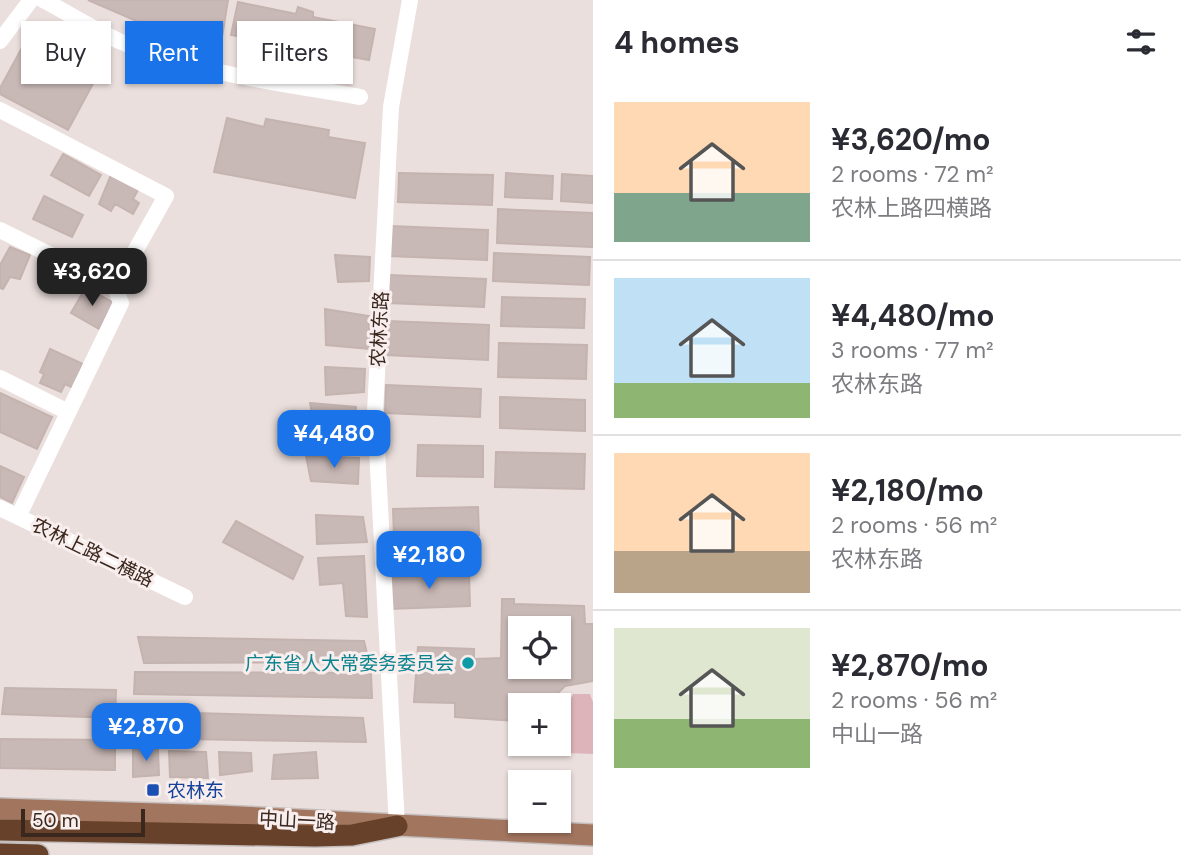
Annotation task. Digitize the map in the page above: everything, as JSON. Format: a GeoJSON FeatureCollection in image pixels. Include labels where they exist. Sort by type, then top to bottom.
{"type":"FeatureCollection","features":[{"type":"Feature","properties":{"kind":"highway"},"geometry":{"type":"LineString","coordinates":[[0,830],[352,835],[397,827]]}},
{"type":"Feature","properties":{"kind":"highway"},"geometry":{"type":"LineString","coordinates":[[0,854],[38,855]]}},
{"type":"Feature","properties":{"kind":"main road","name":"中山一路"},"geometry":{"type":"LineString","coordinates":[[0,809],[232,816],[397,827],[593,835]]}},
{"type":"Feature","properties":{"kind":"street"},"geometry":{"type":"LineString","coordinates":[[0,41],[31,0]]}},
{"type":"Feature","properties":{"kind":"street"},"geometry":{"type":"LineString","coordinates":[[43,0],[119,40],[172,58],[254,79],[360,97]]}},
{"type":"Feature","properties":{"kind":"street","name":"农林东路"},"geometry":{"type":"LineString","coordinates":[[397,827],[375,412],[391,107],[405,1]]}},
{"type":"Feature","properties":{"kind":"street"},"geometry":{"type":"LineString","coordinates":[[0,110],[166,196],[115,287]]}},
{"type":"Feature","properties":{"kind":"street"},"geometry":{"type":"LineString","coordinates":[[0,230],[115,287],[121,303],[18,517]]}},
{"type":"Feature","properties":{"kind":"street"},"geometry":{"type":"LineString","coordinates":[[0,379],[68,412]]}},
{"type":"Feature","properties":{"kind":"street","name":"农林上路二横路"},"geometry":{"type":"LineString","coordinates":[[0,508],[185,597]]}},
{"type":"Feature","properties":{"kind":"shaded area"},"geometry":{"type":"Polygon","coordinates":[[[573,694],[590,694],[593,702],[593,754],[571,753],[573,694]]]}},
{"type":"Feature","properties":{"kind":"building"},"geometry":{"type":"Polygon","coordinates":[[[88,0],[228,0],[223,31],[223,21],[137,21],[88,0]]]}},
{"type":"Feature","properties":{"kind":"building"},"geometry":{"type":"Polygon","coordinates":[[[238,2],[296,14],[298,7],[313,12],[313,17],[334,21],[237,21],[237,36],[231,35],[238,2]]]}},
{"type":"Feature","properties":{"kind":"building"},"geometry":{"type":"Polygon","coordinates":[[[353,25],[375,29],[369,60],[353,57],[353,25]]]}},
{"type":"Feature","properties":{"kind":"building"},"geometry":{"type":"Polygon","coordinates":[[[21,49],[21,84],[93,84],[68,130],[0,94],[0,88],[21,49]]]}},
{"type":"Feature","properties":{"kind":"building"},"geometry":{"type":"Polygon","coordinates":[[[227,118],[264,127],[266,119],[329,130],[328,137],[365,143],[355,198],[214,172],[227,118]]]}},
{"type":"Feature","properties":{"kind":"building"},"geometry":{"type":"Polygon","coordinates":[[[63,154],[101,175],[89,196],[51,175],[63,154]]]}},
{"type":"Feature","properties":{"kind":"building"},"geometry":{"type":"Polygon","coordinates":[[[399,173],[493,175],[492,205],[398,202],[399,173]]]}},
{"type":"Feature","properties":{"kind":"building"},"geometry":{"type":"Polygon","coordinates":[[[506,173],[553,176],[552,199],[505,197],[506,173]]]}},
{"type":"Feature","properties":{"kind":"building"},"geometry":{"type":"Polygon","coordinates":[[[562,174],[593,176],[593,203],[561,201],[562,174]]]}},
{"type":"Feature","properties":{"kind":"building"},"geometry":{"type":"Polygon","coordinates":[[[111,175],[138,190],[133,199],[139,203],[133,214],[115,204],[111,211],[99,204],[111,175]]]}},
{"type":"Feature","properties":{"kind":"building"},"geometry":{"type":"Polygon","coordinates":[[[44,196],[83,215],[72,237],[33,219],[44,196]]]}},
{"type":"Feature","properties":{"kind":"building"},"geometry":{"type":"Polygon","coordinates":[[[498,209],[593,213],[593,247],[497,243],[498,209]]]}},
{"type":"Feature","properties":{"kind":"building"},"geometry":{"type":"Polygon","coordinates":[[[390,226],[488,230],[487,260],[389,256],[390,226]]]}},
{"type":"Feature","properties":{"kind":"building"},"geometry":{"type":"Polygon","coordinates":[[[10,247],[30,255],[20,279],[10,277],[3,289],[0,288],[0,265],[10,247]]]}},
{"type":"Feature","properties":{"kind":"building"},"geometry":{"type":"Polygon","coordinates":[[[494,253],[590,257],[589,285],[493,281],[494,253]]]}},
{"type":"Feature","properties":{"kind":"building"},"geometry":{"type":"Polygon","coordinates":[[[335,255],[370,257],[369,281],[338,282],[335,255]]]}},
{"type":"Feature","properties":{"kind":"building"},"geometry":{"type":"Polygon","coordinates":[[[389,275],[486,279],[484,307],[388,303],[389,275]]]}},
{"type":"Feature","properties":{"kind":"building"},"geometry":{"type":"Polygon","coordinates":[[[86,287],[114,303],[99,329],[71,313],[86,287]]]}},
{"type":"Feature","properties":{"kind":"building"},"geometry":{"type":"Polygon","coordinates":[[[502,297],[585,299],[584,328],[501,326],[502,297]]]}},
{"type":"Feature","properties":{"kind":"building"},"geometry":{"type":"Polygon","coordinates":[[[325,309],[369,316],[369,349],[326,345],[325,309]]]}},
{"type":"Feature","properties":{"kind":"building"},"geometry":{"type":"Polygon","coordinates":[[[387,321],[489,325],[488,360],[386,355],[387,321]]]}},
{"type":"Feature","properties":{"kind":"building"},"geometry":{"type":"Polygon","coordinates":[[[499,343],[587,345],[586,379],[498,377],[499,343]]]}},
{"type":"Feature","properties":{"kind":"building"},"geometry":{"type":"Polygon","coordinates":[[[50,349],[83,364],[73,388],[65,384],[61,392],[40,383],[44,374],[40,372],[50,349]]]}},
{"type":"Feature","properties":{"kind":"building"},"geometry":{"type":"Polygon","coordinates":[[[325,367],[365,369],[364,392],[326,395],[325,367]]]}},
{"type":"Feature","properties":{"kind":"building"},"geometry":{"type":"Polygon","coordinates":[[[386,385],[481,389],[480,417],[385,413],[386,385]]]}},
{"type":"Feature","properties":{"kind":"building"},"geometry":{"type":"Polygon","coordinates":[[[0,393],[52,417],[37,449],[0,432],[0,393]]]}},
{"type":"Feature","properties":{"kind":"building"},"geometry":{"type":"Polygon","coordinates":[[[500,397],[585,400],[585,431],[500,428],[500,397]]]}},
{"type":"Feature","properties":{"kind":"building"},"geometry":{"type":"Polygon","coordinates":[[[310,403],[356,407],[353,437],[316,433],[310,403]]]}},
{"type":"Feature","properties":{"kind":"building"},"geometry":{"type":"Polygon","coordinates":[[[418,445],[483,446],[483,477],[417,476],[418,445]]]}},
{"type":"Feature","properties":{"kind":"building"},"geometry":{"type":"Polygon","coordinates":[[[496,452],[585,454],[584,489],[495,487],[496,452]]]}},
{"type":"Feature","properties":{"kind":"building"},"geometry":{"type":"Polygon","coordinates":[[[306,456],[359,458],[358,484],[311,481],[306,456]]]}},
{"type":"Feature","properties":{"kind":"building"},"geometry":{"type":"Polygon","coordinates":[[[0,466],[24,477],[12,503],[0,497],[0,466]]]}},
{"type":"Feature","properties":{"kind":"building"},"geometry":{"type":"Polygon","coordinates":[[[478,507],[479,535],[394,537],[393,509],[478,507]]]}},
{"type":"Feature","properties":{"kind":"building"},"geometry":{"type":"Polygon","coordinates":[[[316,515],[363,517],[367,542],[317,544],[316,515]]]}},
{"type":"Feature","properties":{"kind":"building"},"geometry":{"type":"Polygon","coordinates":[[[236,521],[303,557],[293,579],[223,542],[236,521]]]}},
{"type":"Feature","properties":{"kind":"building"},"geometry":{"type":"Polygon","coordinates":[[[364,556],[367,617],[346,616],[343,583],[320,585],[318,558],[364,556]]]}},
{"type":"Feature","properties":{"kind":"building"},"geometry":{"type":"Polygon","coordinates":[[[469,573],[470,606],[390,609],[388,577],[469,573]]]}},
{"type":"Feature","properties":{"kind":"building","name":"广东省人大常委务委员会"},"geometry":{"type":"Polygon","coordinates":[[[502,599],[514,599],[514,604],[584,606],[585,624],[593,624],[593,681],[565,686],[558,693],[508,693],[508,720],[455,717],[455,703],[414,702],[418,647],[474,649],[474,659],[501,658],[502,599]]]}},
{"type":"Feature","properties":{"kind":"building"},"geometry":{"type":"Polygon","coordinates":[[[138,637],[364,641],[369,662],[144,663],[138,637]]]}},
{"type":"Feature","properties":{"kind":"building"},"geometry":{"type":"Polygon","coordinates":[[[135,672],[371,673],[372,698],[134,694],[135,672]]]}},
{"type":"Feature","properties":{"kind":"building"},"geometry":{"type":"Polygon","coordinates":[[[5,688],[116,690],[115,718],[2,714],[5,688]]]}},
{"type":"Feature","properties":{"kind":"building"},"geometry":{"type":"Polygon","coordinates":[[[126,711],[363,718],[366,742],[126,738],[126,711]]]}},
{"type":"Feature","properties":{"kind":"building"},"geometry":{"type":"Polygon","coordinates":[[[0,739],[115,740],[115,770],[0,768],[0,739]]]}},
{"type":"Feature","properties":{"kind":"building"},"geometry":{"type":"Polygon","coordinates":[[[133,750],[158,750],[159,775],[133,777],[133,750]]]}},
{"type":"Feature","properties":{"kind":"building"},"geometry":{"type":"Polygon","coordinates":[[[169,751],[206,752],[208,778],[170,777],[169,751]]]}},
{"type":"Feature","properties":{"kind":"building"},"geometry":{"type":"Polygon","coordinates":[[[219,752],[251,753],[252,771],[220,775],[219,752]]]}},
{"type":"Feature","properties":{"kind":"building"},"geometry":{"type":"Polygon","coordinates":[[[316,752],[318,778],[272,779],[274,755],[316,752]]]}},
{"type":"Feature","properties":{"kind":"place","name":"广东省人大常委务委员会"},"geometry":{"type":"Point","coordinates":[468,663]}},
{"type":"Feature","properties":{"kind":"place","name":"农林东"},"geometry":{"type":"Point","coordinates":[153,790]}}]}
